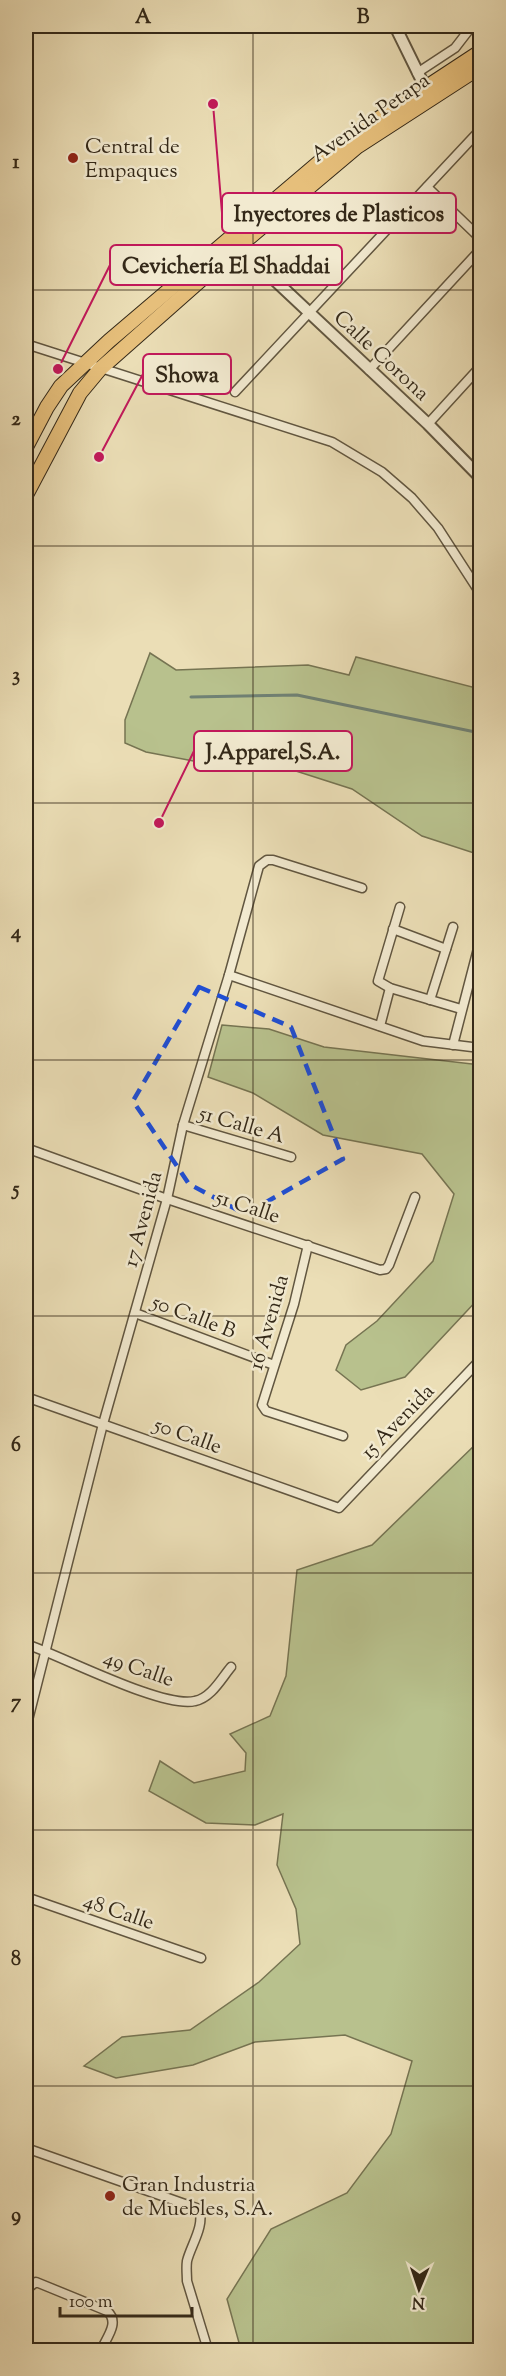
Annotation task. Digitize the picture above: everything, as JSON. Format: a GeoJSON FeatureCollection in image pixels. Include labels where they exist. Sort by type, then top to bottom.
{"type":"FeatureCollection","features":[{"type":"Feature","properties":{"kind":"main road","name":"Avenida Petapa"},"geometry":{"type":"LineString","coordinates":[[26,495],[80,393],[100,369],[343,142],[480,52]]}},
{"type":"Feature","properties":{"kind":"main road","name":"Avenida Petapa"},"geometry":{"type":"LineString","coordinates":[[26,447],[47,407],[83,363],[358,146],[480,67]]}},
{"type":"Feature","properties":{"kind":"street"},"geometry":{"type":"LineString","coordinates":[[394,26],[425,87]]}},
{"type":"Feature","properties":{"kind":"street"},"geometry":{"type":"LineString","coordinates":[[417,73],[455,48],[472,26]]}},
{"type":"Feature","properties":{"kind":"street"},"geometry":{"type":"LineString","coordinates":[[235,392],[480,130]]}},
{"type":"Feature","properties":{"kind":"street"},"geometry":{"type":"LineString","coordinates":[[427,187],[480,238]]}},
{"type":"Feature","properties":{"kind":"street","name":"Calle Corona"},"geometry":{"type":"LineString","coordinates":[[234,242],[428,424],[480,477]]}},
{"type":"Feature","properties":{"kind":"street"},"geometry":{"type":"LineString","coordinates":[[369,370],[480,250]]}},
{"type":"Feature","properties":{"kind":"street"},"geometry":{"type":"LineString","coordinates":[[26,344],[332,442],[382,472],[412,498],[438,528],[480,593]]}},
{"type":"Feature","properties":{"kind":"street"},"geometry":{"type":"LineString","coordinates":[[428,424],[480,367]]}},
{"type":"Feature","properties":{"kind":"street","name":"17 Avenida"},"geometry":{"type":"LineString","coordinates":[[26,1728],[103,1424],[167,1199],[183,1125],[229,975],[259,866],[262,862],[273,860],[362,888]]}},
{"type":"Feature","properties":{"kind":"street"},"geometry":{"type":"LineString","coordinates":[[400,907],[378,981],[390,988],[461,1009]]}},
{"type":"Feature","properties":{"kind":"street"},"geometry":{"type":"LineString","coordinates":[[430,1000],[453,927]]}},
{"type":"Feature","properties":{"kind":"street"},"geometry":{"type":"LineString","coordinates":[[393,929],[446,949]]}},
{"type":"Feature","properties":{"kind":"street"},"geometry":{"type":"LineString","coordinates":[[453,1045],[480,941]]}},
{"type":"Feature","properties":{"kind":"street"},"geometry":{"type":"LineString","coordinates":[[229,975],[423,1041],[480,1048]]}},
{"type":"Feature","properties":{"kind":"street"},"geometry":{"type":"LineString","coordinates":[[380,1026],[390,988]]}},
{"type":"Feature","properties":{"kind":"street","name":"51 Calle A"},"geometry":{"type":"LineString","coordinates":[[183,1125],[291,1157]]}},
{"type":"Feature","properties":{"kind":"street","name":"51 Calle"},"geometry":{"type":"LineString","coordinates":[[26,1148],[167,1199],[375,1269],[386,1269],[415,1197]]}},
{"type":"Feature","properties":{"kind":"street","name":"16 Avenida"},"geometry":{"type":"LineString","coordinates":[[308,1245],[294,1304],[263,1408],[343,1436]]}},
{"type":"Feature","properties":{"kind":"street","name":"50 Calle B"},"geometry":{"type":"LineString","coordinates":[[135,1313],[274,1365]]}},
{"type":"Feature","properties":{"kind":"street","name":"15 Avenida"},"geometry":{"type":"LineString","coordinates":[[339,1508],[480,1360]]}},
{"type":"Feature","properties":{"kind":"street","name":"50 Calle"},"geometry":{"type":"LineString","coordinates":[[26,1397],[339,1508]]}},
{"type":"Feature","properties":{"kind":"street","name":"49 Calle"},"geometry":{"type":"LineString","coordinates":[[26,1644],[119,1683],[184,1702],[196,1701],[208,1696],[231,1667]]}},
{"type":"Feature","properties":{"kind":"street","name":"48 Calle"},"geometry":{"type":"LineString","coordinates":[[26,1897],[201,1958]]}},
{"type":"Feature","properties":{"kind":"street"},"geometry":{"type":"LineString","coordinates":[[26,2148],[199,2209],[201,2221],[186,2271],[208,2350]]}},
{"type":"Feature","properties":{"kind":"street"},"geometry":{"type":"LineString","coordinates":[[26,2292],[36,2283],[107,2311],[114,2322],[101,2350]]}},
{"type":"Feature","properties":{"kind":"highlighted area"},"geometry":{"type":"Polygon","coordinates":[[[199,987],[291,1027],[343,1159],[245,1214],[189,1184],[133,1101],[199,987]]]}},
{"type":"Feature","properties":{"kind":"green space"},"geometry":{"type":"Polygon","coordinates":[[[150,653],[176,670],[308,665],[349,675],[356,657],[480,689],[480,855],[422,836],[352,789],[271,763],[204,763],[146,752],[125,743],[125,720],[150,653]]]}},
{"type":"Feature","properties":{"kind":"green space"},"geometry":{"type":"Polygon","coordinates":[[[222,1025],[269,1029],[324,1047],[472,1064],[480,1059],[480,1297],[405,1377],[361,1390],[336,1370],[346,1345],[377,1321],[433,1261],[454,1194],[422,1154],[323,1135],[253,1093],[208,1077],[222,1025]]]}},
{"type":"Feature","properties":{"kind":"green space"},"geometry":{"type":"Polygon","coordinates":[[[480,1440],[480,2350],[241,2350],[227,2299],[271,2229],[347,2193],[391,2134],[412,2061],[345,2035],[255,2042],[193,2065],[116,2078],[84,2066],[122,2037],[190,2030],[259,1982],[300,1944],[296,1909],[277,1865],[283,1814],[255,1825],[206,1823],[149,1791],[160,1761],[194,1783],[245,1771],[246,1753],[230,1734],[270,1716],[286,1676],[297,1570],[372,1545],[480,1440]]]}},
{"type":"Feature","properties":{"kind":"waterway"},"geometry":{"type":"LineString","coordinates":[[191,697],[297,695],[480,733]]}},
{"type":"Feature","properties":{"kind":"place","name":"Inyectores de Plasticos"},"geometry":{"type":"Point","coordinates":[213,104]}},
{"type":"Feature","properties":{"kind":"place","name":"Central de Empaques"},"geometry":{"type":"Point","coordinates":[73,158]}},
{"type":"Feature","properties":{"kind":"place","name":"Cevichería El Shaddai"},"geometry":{"type":"Point","coordinates":[58,369]}},
{"type":"Feature","properties":{"kind":"place","name":"Showa"},"geometry":{"type":"Point","coordinates":[99,457]}},
{"type":"Feature","properties":{"kind":"place","name":"J.Apparel,S.A."},"geometry":{"type":"Point","coordinates":[159,823]}},
{"type":"Feature","properties":{"kind":"place","name":"Gran Industria de Muebles, S.A."},"geometry":{"type":"Point","coordinates":[110,2196]}}]}
